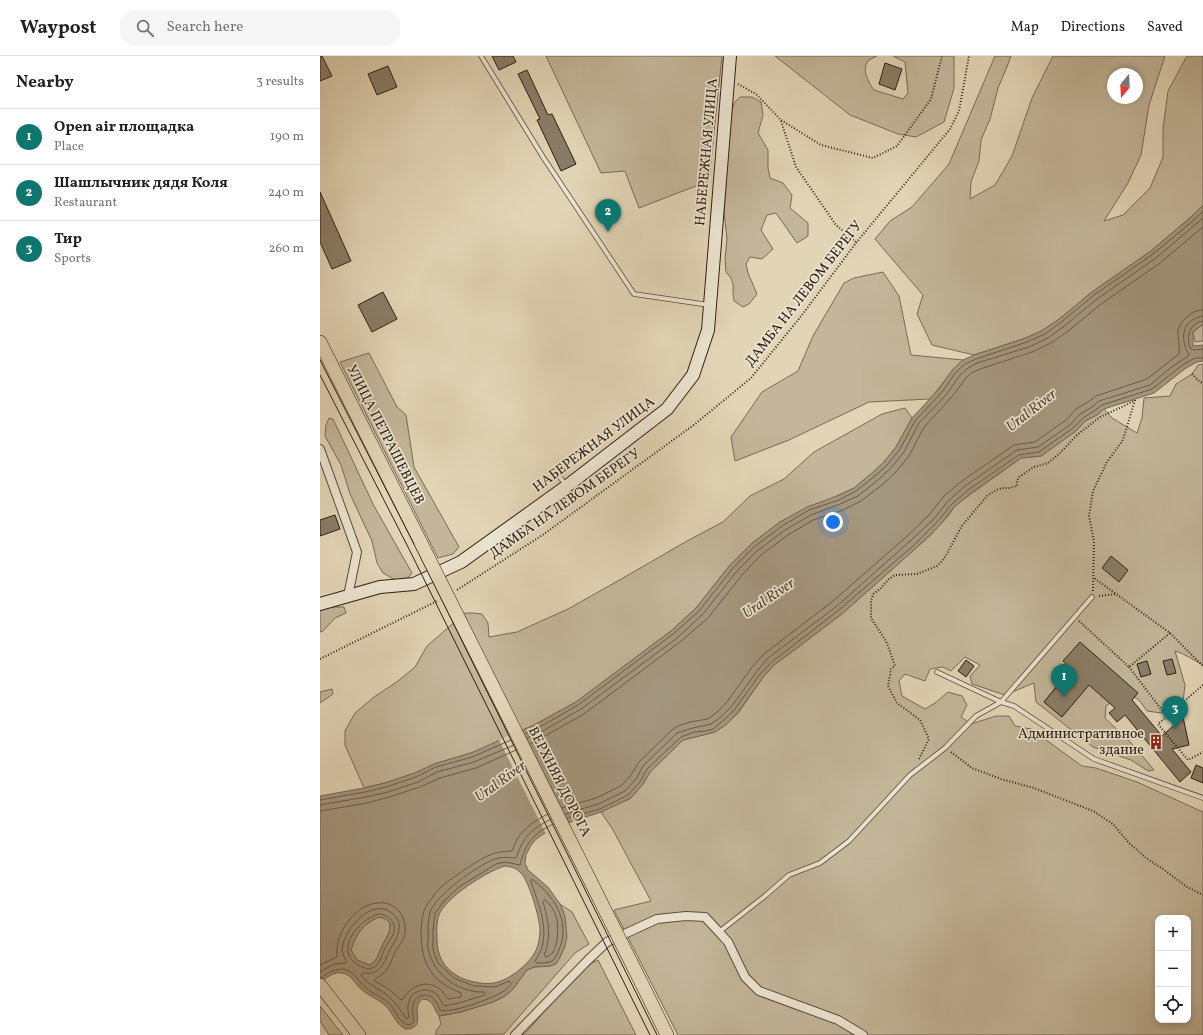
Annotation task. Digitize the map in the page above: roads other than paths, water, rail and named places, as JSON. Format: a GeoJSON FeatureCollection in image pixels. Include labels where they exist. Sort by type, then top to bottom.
{"type":"FeatureCollection","features":[{"type":"Feature","properties":{"kind":"main road","name":"НАБЕРЕЖНАЯ УЛИЦА"},"geometry":{"type":"LineString","coordinates":[[320,604],[380,587],[414,584],[461,562],[567,486],[667,409],[693,375],[708,330],[730,56]]}},
{"type":"Feature","properties":{"kind":"main road","name":"УЛИЦА ПЕТРАШЕВЦЕВ"},"geometry":{"type":"LineString","coordinates":[[320,342],[421,543]]}},
{"type":"Feature","properties":{"kind":"main road","name":"ВЕРХНЯЯ ДОРОГА"},"geometry":{"type":"LineString","coordinates":[[421,543],[667,1035]]}},
{"type":"Feature","properties":{"kind":"main road"},"geometry":{"type":"LineString","coordinates":[[320,985],[356,1031]]}},
{"type":"Feature","properties":{"kind":"street"},"geometry":{"type":"LineString","coordinates":[[320,450],[358,552],[348,596]]}},
{"type":"Feature","properties":{"kind":"street"},"geometry":{"type":"LineString","coordinates":[[515,1035],[607,942],[657,919],[686,916],[705,917],[728,942],[745,977],[759,991],[838,1020],[863,1035]]}},
{"type":"Feature","properties":{"kind":"lane"},"geometry":{"type":"LineString","coordinates":[[481,56],[543,157],[634,294],[710,305]]}},
{"type":"Feature","properties":{"kind":"lane"},"geometry":{"type":"LineString","coordinates":[[559,476],[567,486]]}},
{"type":"Feature","properties":{"kind":"lane"},"geometry":{"type":"LineString","coordinates":[[719,932],[789,875],[820,863],[849,841],[910,775],[945,748],[976,716],[1000,702],[1092,597]]}},
{"type":"Feature","properties":{"kind":"lane"},"geometry":{"type":"LineString","coordinates":[[937,672],[1000,702],[1014,706],[1094,759],[1203,798]]}},
{"type":"Feature","properties":{"kind":"water","name":"Ural River"},"geometry":{"type":"Polygon","coordinates":[[[1203,205],[1203,324],[1193,332],[1193,346],[1203,345],[1203,361],[1197,362],[1186,368],[1154,393],[1104,409],[1097,415],[1085,421],[1076,431],[1041,456],[1021,458],[971,493],[954,507],[940,525],[915,549],[843,613],[774,665],[727,724],[715,732],[683,740],[650,772],[643,784],[631,798],[601,812],[561,825],[535,840],[526,855],[525,863],[528,870],[548,887],[560,904],[565,916],[567,937],[565,946],[556,964],[551,966],[534,967],[527,970],[513,989],[505,996],[493,1002],[461,1012],[439,1016],[431,1003],[423,999],[419,1002],[416,1026],[408,1029],[400,1026],[386,1006],[359,987],[348,975],[336,973],[320,982],[320,796],[385,783],[415,773],[434,764],[471,753],[536,724],[576,702],[671,631],[696,608],[730,565],[751,544],[780,522],[807,507],[854,488],[872,473],[884,462],[896,447],[912,418],[939,389],[953,369],[963,360],[1026,338],[1043,330],[1058,320],[1092,292],[1151,251],[1203,205]],[[505,866],[488,873],[458,893],[449,901],[439,915],[437,921],[438,950],[444,964],[451,972],[464,979],[485,983],[500,981],[513,975],[525,965],[537,948],[540,937],[540,925],[531,892],[521,873],[514,868],[505,866]],[[379,917],[361,930],[355,939],[351,950],[357,960],[369,965],[377,958],[389,933],[390,923],[386,919],[379,917]]]}},
{"type":"Feature","properties":{"kind":"tram line"},"geometry":{"type":"LineString","coordinates":[[320,360],[415,546],[657,1035]]}},
{"type":"Feature","properties":{"kind":"tram line"},"geometry":{"type":"LineString","coordinates":[[320,375],[409,549],[650,1035]]}},
{"type":"Feature","properties":{"kind":"place","name":"Шашлычник дядя Коля"},"geometry":{"type":"Point","coordinates":[608,232]}},
{"type":"Feature","properties":{"kind":"place","name":"Open air площадка"},"geometry":{"type":"Point","coordinates":[1064,697]}},
{"type":"Feature","properties":{"kind":"place","name":"Тир"},"geometry":{"type":"Point","coordinates":[1175,729]}},
{"type":"Feature","properties":{"kind":"place","name":"Административное здание"},"geometry":{"type":"Point","coordinates":[1156,742]}}]}
